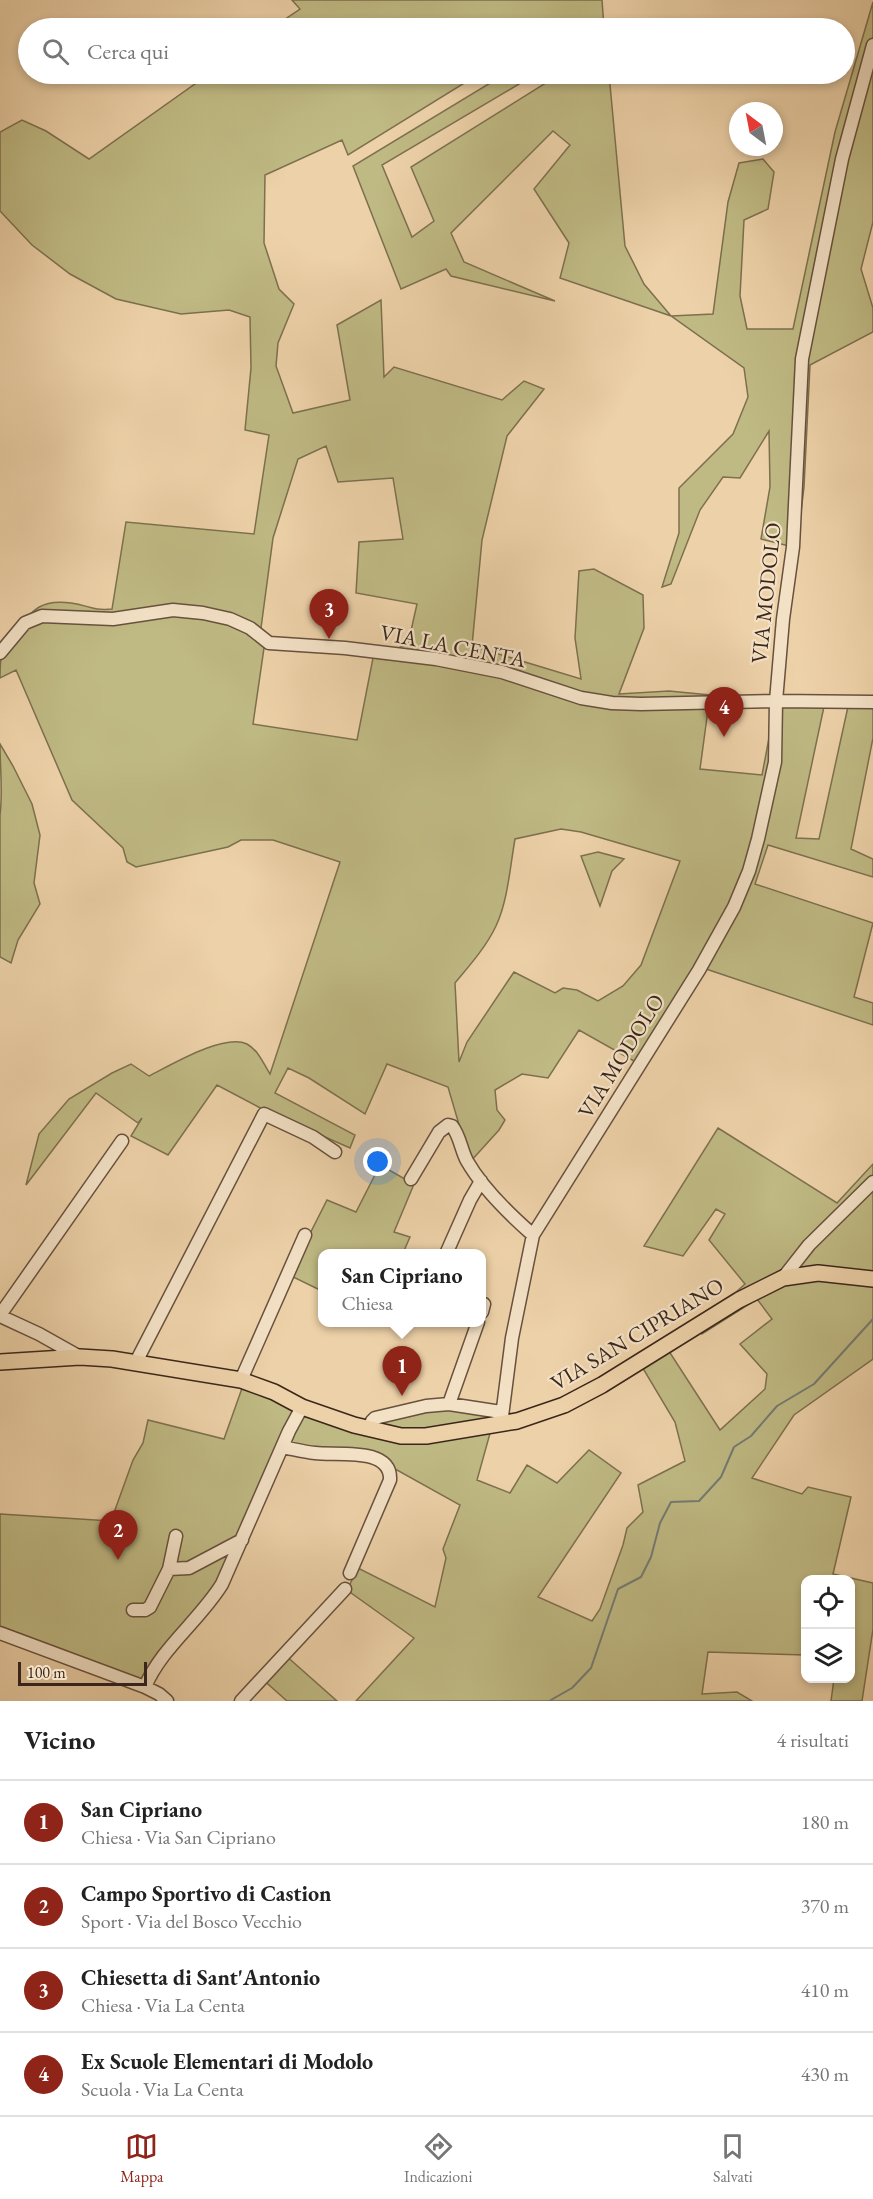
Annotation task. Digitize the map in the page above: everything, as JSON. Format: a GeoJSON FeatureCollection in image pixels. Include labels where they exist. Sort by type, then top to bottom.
{"type":"FeatureCollection","features":[{"type":"Feature","properties":{"kind":"main road","name":"VIA SAN CIPRIANO"},"geometry":{"type":"LineString","coordinates":[[0,1362],[80,1357],[136,1362],[241,1380],[274,1392],[302,1407],[369,1429],[401,1436],[426,1436],[501,1418],[541,1414],[577,1399],[731,1304],[783,1278],[818,1273],[873,1279]]}},
{"type":"Feature","properties":{"kind":"street","name":"VIA MODOLO"},"geometry":{"type":"LineString","coordinates":[[501,1418],[519,1296],[533,1235],[672,1013],[734,907],[749,871],[775,762],[776,701],[783,619],[793,548],[804,341],[842,159],[873,45]]}},
{"type":"Feature","properties":{"kind":"street","name":"VIA LA CENTA"},"geometry":{"type":"LineString","coordinates":[[0,653],[25,624],[42,616],[113,619],[173,610],[230,619],[250,628],[269,643],[345,648],[436,659],[502,672],[581,698],[612,703],[873,702]]}},
{"type":"Feature","properties":{"kind":"street"},"geometry":{"type":"LineString","coordinates":[[136,1362],[264,1114],[313,1137],[335,1152]]}},
{"type":"Feature","properties":{"kind":"street"},"geometry":{"type":"LineString","coordinates":[[411,1179],[439,1132],[450,1125],[456,1131],[466,1158],[481,1181],[533,1235]]}},
{"type":"Feature","properties":{"kind":"street","name":"VIA SAN CIPRIANO"},"geometry":{"type":"LineString","coordinates":[[80,1357],[0,1316],[122,1141]]}},
{"type":"Feature","properties":{"kind":"street"},"geometry":{"type":"LineString","coordinates":[[448,1249],[481,1181]]}},
{"type":"Feature","properties":{"kind":"street"},"geometry":{"type":"LineString","coordinates":[[783,1278],[809,1245],[873,1182]]}},
{"type":"Feature","properties":{"kind":"street"},"geometry":{"type":"LineString","coordinates":[[241,1380],[305,1235]]}},
{"type":"Feature","properties":{"kind":"street"},"geometry":{"type":"LineString","coordinates":[[450,1404],[477,1327]]}},
{"type":"Feature","properties":{"kind":"street","name":"VIA SAN CIPRIANO"},"geometry":{"type":"LineString","coordinates":[[369,1429],[375,1418],[426,1406],[450,1404],[501,1418]]}},
{"type":"Feature","properties":{"kind":"street"},"geometry":{"type":"LineString","coordinates":[[145,1687],[153,1670],[218,1591],[302,1407]]}},
{"type":"Feature","properties":{"kind":"street"},"geometry":{"type":"LineString","coordinates":[[282,1447],[315,1453],[350,1453],[368,1456],[383,1462],[388,1468],[390,1480],[350,1573]]}},
{"type":"Feature","properties":{"kind":"street"},"geometry":{"type":"LineString","coordinates":[[133,1610],[144,1610],[150,1607],[169,1569],[176,1536]]}},
{"type":"Feature","properties":{"kind":"street"},"geometry":{"type":"LineString","coordinates":[[169,1569],[189,1568],[242,1540]]}},
{"type":"Feature","properties":{"kind":"street"},"geometry":{"type":"LineString","coordinates":[[241,1701],[345,1589]]}},
{"type":"Feature","properties":{"kind":"street"},"geometry":{"type":"LineString","coordinates":[[0,1633],[145,1687],[167,1701]]}},
{"type":"Feature","properties":{"kind":"shaded area"},"geometry":{"type":"Polygon","coordinates":[[[292,0],[602,0],[603,18],[287,18],[300,9],[292,0]]]}},
{"type":"Feature","properties":{"kind":"shaded area"},"geometry":{"type":"Polygon","coordinates":[[[873,2],[873,222],[861,269],[873,308],[873,332],[810,365],[804,487],[797,546],[761,539],[770,487],[769,431],[740,478],[723,477],[700,510],[671,584],[662,587],[679,533],[679,488],[733,434],[748,397],[744,368],[671,316],[713,314],[728,202],[739,163],[763,159],[774,172],[768,209],[744,220],[740,296],[747,329],[793,329],[835,132],[849,84],[855,84],[855,64],[873,2]]]}},
{"type":"Feature","properties":{"kind":"shaded area"},"geometry":{"type":"Polygon","coordinates":[[[195,84],[463,84],[348,155],[342,140],[265,175],[264,243],[279,289],[294,304],[278,343],[276,366],[293,413],[350,400],[337,325],[381,300],[384,377],[394,367],[502,400],[524,381],[544,389],[507,436],[482,540],[472,646],[581,679],[575,638],[579,571],[594,569],[643,595],[644,628],[619,694],[669,691],[710,695],[700,769],[762,775],[776,701],[825,702],[796,838],[819,839],[849,702],[873,702],[873,738],[851,849],[873,859],[873,877],[768,845],[755,884],[873,923],[854,997],[873,1003],[873,1025],[700,967],[641,1065],[579,1030],[548,1078],[522,1074],[495,1090],[497,1110],[505,1120],[470,1162],[448,1087],[387,1064],[365,1114],[309,1078],[288,1068],[275,1093],[355,1135],[350,1148],[266,1111],[217,1085],[168,1155],[131,1136],[142,1118],[138,1123],[96,1093],[26,1185],[39,1134],[69,1099],[131,1064],[149,1076],[212,1046],[237,1042],[247,1044],[255,1050],[270,1074],[340,862],[273,840],[241,840],[228,847],[136,867],[127,862],[123,848],[72,800],[16,670],[0,678],[1,657],[5,648],[28,617],[39,607],[61,602],[112,609],[126,522],[254,534],[269,435],[245,430],[251,368],[250,317],[229,310],[181,314],[116,299],[70,274],[32,245],[0,211],[0,132],[22,120],[46,131],[89,159],[195,84]],[[326,446],[298,459],[273,538],[261,628],[264,648],[253,724],[357,740],[373,658],[408,644],[417,604],[356,593],[359,542],[403,539],[393,478],[338,482],[326,446]],[[561,829],[515,839],[506,894],[496,926],[483,949],[455,983],[459,1062],[467,1042],[514,972],[555,993],[563,988],[577,990],[598,1001],[623,986],[641,965],[680,861],[581,832],[561,829]]]}},
{"type":"Feature","properties":{"kind":"shaded area"},"geometry":{"type":"Polygon","coordinates":[[[488,84],[519,84],[382,165],[412,237],[434,221],[411,167],[544,84],[610,84],[625,246],[644,284],[671,316],[560,278],[569,243],[534,189],[570,145],[553,131],[451,233],[464,262],[555,301],[451,276],[446,269],[401,289],[353,166],[488,84]]]}},
{"type":"Feature","properties":{"kind":"shaded area"},"geometry":{"type":"Polygon","coordinates":[[[0,744],[32,804],[40,835],[34,883],[40,904],[18,940],[11,963],[0,957],[0,744]]]}},
{"type":"Feature","properties":{"kind":"shaded area"},"geometry":{"type":"Polygon","coordinates":[[[598,852],[624,859],[612,871],[600,906],[581,856],[598,852]]]}},
{"type":"Feature","properties":{"kind":"shaded area"},"geometry":{"type":"Polygon","coordinates":[[[718,1128],[837,1203],[873,1164],[873,1359],[794,1415],[752,1478],[802,1494],[808,1487],[851,1497],[833,1574],[837,1575],[801,1575],[801,1655],[708,1652],[702,1694],[737,1692],[752,1701],[356,1701],[414,1638],[347,1590],[358,1568],[435,1607],[446,1558],[443,1549],[460,1505],[388,1465],[283,1446],[223,1585],[141,1683],[0,1635],[0,1514],[111,1521],[133,1460],[143,1443],[148,1420],[224,1439],[246,1377],[350,1419],[375,1424],[431,1408],[488,1413],[494,1419],[477,1480],[510,1493],[527,1465],[557,1483],[589,1450],[621,1473],[538,1597],[592,1621],[600,1609],[627,1528],[643,1512],[638,1485],[685,1461],[675,1422],[638,1360],[665,1345],[720,1430],[765,1389],[767,1374],[740,1344],[772,1319],[757,1299],[702,1334],[697,1325],[745,1284],[709,1240],[725,1214],[716,1209],[683,1256],[644,1246],[718,1128]]]}},
{"type":"Feature","properties":{"kind":"shaded area"},"geometry":{"type":"Polygon","coordinates":[[[380,1165],[414,1184],[394,1232],[410,1237],[405,1249],[318,1249],[318,1289],[289,1275],[327,1200],[356,1212],[380,1165]]]}},
{"type":"Feature","properties":{"kind":"shaded area"},"geometry":{"type":"Polygon","coordinates":[[[855,1579],[873,1583],[873,1629],[862,1701],[831,1701],[833,1683],[855,1683],[855,1579]]]}},
{"type":"Feature","properties":{"kind":"shaded area"},"geometry":{"type":"Polygon","coordinates":[[[284,1654],[337,1701],[287,1701],[260,1677],[284,1654]]]}},
{"type":"Feature","properties":{"kind":"waterway"},"geometry":{"type":"LineString","coordinates":[[549,1701],[572,1688],[591,1668],[618,1589],[641,1577],[651,1557],[660,1523],[671,1502],[699,1501],[721,1477],[734,1447],[751,1436],[777,1406],[814,1384],[873,1319]]}},
{"type":"Feature","properties":{"kind":"place","name":"Chiesetta di Sant'Antonio"},"geometry":{"type":"Point","coordinates":[329,639]}},
{"type":"Feature","properties":{"kind":"place","name":"Ex Scuole Elementari di Modolo"},"geometry":{"type":"Point","coordinates":[724,737]}},
{"type":"Feature","properties":{"kind":"place","name":"San Cipriano"},"geometry":{"type":"Point","coordinates":[402,1396]}},
{"type":"Feature","properties":{"kind":"place","name":"Campo Sportivo di Castion"},"geometry":{"type":"Point","coordinates":[118,1560]}}]}
